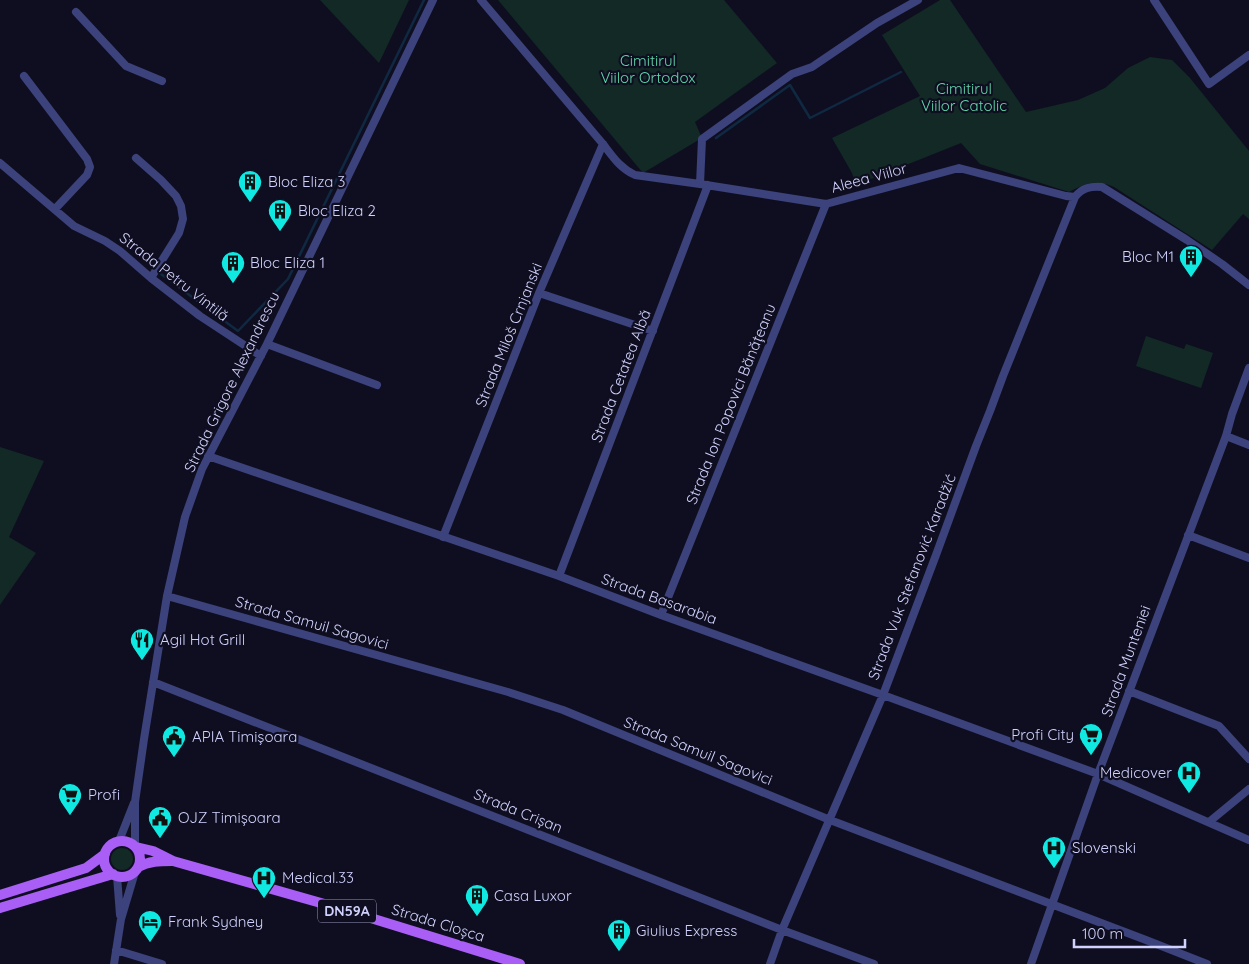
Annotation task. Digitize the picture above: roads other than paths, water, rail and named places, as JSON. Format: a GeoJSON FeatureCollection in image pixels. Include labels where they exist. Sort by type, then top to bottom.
{"type":"FeatureCollection","features":[{"type":"Feature","properties":{"kind":"main road","name":"DN59A"},"geometry":{"type":"LineString","coordinates":[[119,842],[129,843],[135,847]]}},
{"type":"Feature","properties":{"kind":"main road"},"geometry":{"type":"LineString","coordinates":[[0,895],[86,868],[105,854],[111,845],[119,842]]}},
{"type":"Feature","properties":{"kind":"main road"},"geometry":{"type":"LineString","coordinates":[[135,847],[140,857],[137,869]]}},
{"type":"Feature","properties":{"kind":"main road","name":"Strada Cloșca"},"geometry":{"type":"LineString","coordinates":[[135,847],[153,851],[173,861],[344,910],[520,964]]}},
{"type":"Feature","properties":{"kind":"main road"},"geometry":{"type":"LineString","coordinates":[[105,854],[105,864],[115,875]]}},
{"type":"Feature","properties":{"kind":"main road","name":"Strada Cloșca"},"geometry":{"type":"LineString","coordinates":[[137,869],[146,863],[173,861]]}},
{"type":"Feature","properties":{"kind":"main road","name":"DN59A"},"geometry":{"type":"LineString","coordinates":[[0,908],[115,875],[125,877],[137,869]]}},
{"type":"Feature","properties":{"kind":"street","name":"Strada Grigore Alexandrescu"},"geometry":{"type":"LineString","coordinates":[[135,847],[135,802],[153,682],[167,596],[185,517],[208,456],[267,344],[432,0]]}},
{"type":"Feature","properties":{"kind":"street","name":"Aleea Viilor"},"geometry":{"type":"LineString","coordinates":[[481,0],[619,165],[635,176],[704,184],[826,204],[958,168],[1075,197]]}},
{"type":"Feature","properties":{"kind":"street","name":"Strada Cetatea Albă"},"geometry":{"type":"LineString","coordinates":[[559,576],[653,331],[704,184],[702,139],[792,74],[812,67],[877,22],[918,0]]}},
{"type":"Feature","properties":{"kind":"street"},"geometry":{"type":"LineString","coordinates":[[1154,0],[1209,84],[1249,55]]}},
{"type":"Feature","properties":{"kind":"street"},"geometry":{"type":"LineString","coordinates":[[76,12],[126,66],[162,81]]}},
{"type":"Feature","properties":{"kind":"street"},"geometry":{"type":"LineString","coordinates":[[24,76],[87,159],[90,167],[86,175],[55,209]]}},
{"type":"Feature","properties":{"kind":"street","name":"Strada Miloš Crnjanski"},"geometry":{"type":"LineString","coordinates":[[443,537],[539,293],[603,144]]}},
{"type":"Feature","properties":{"kind":"street"},"geometry":{"type":"LineString","coordinates":[[136,158],[176,196],[181,206],[183,219],[179,233],[151,278]]}},
{"type":"Feature","properties":{"kind":"street","name":"Strada Petru Vintilă"},"geometry":{"type":"LineString","coordinates":[[0,164],[74,226],[105,241],[120,251],[200,316],[261,356]]}},
{"type":"Feature","properties":{"kind":"street"},"geometry":{"type":"LineString","coordinates":[[1075,197],[1081,190],[1093,187],[1107,190],[1187,240],[1249,285]]}},
{"type":"Feature","properties":{"kind":"street","name":"Strada Vuk Stefanović Karadžić"},"geometry":{"type":"LineString","coordinates":[[770,964],[782,930],[883,695],[976,446],[1075,197]]}},
{"type":"Feature","properties":{"kind":"street","name":"Strada Ion Popovici Bănățeanu"},"geometry":{"type":"LineString","coordinates":[[661,615],[826,204]]}},
{"type":"Feature","properties":{"kind":"street"},"geometry":{"type":"LineString","coordinates":[[539,293],[653,331]]}},
{"type":"Feature","properties":{"kind":"street"},"geometry":{"type":"LineString","coordinates":[[267,344],[377,385]]}},
{"type":"Feature","properties":{"kind":"street","name":"Strada Munteniei"},"geometry":{"type":"LineString","coordinates":[[1030,964],[1098,774],[1226,436],[1249,368]]}},
{"type":"Feature","properties":{"kind":"street"},"geometry":{"type":"LineString","coordinates":[[1226,436],[1249,445]]}},
{"type":"Feature","properties":{"kind":"street","name":"Strada Basarabia"},"geometry":{"type":"LineString","coordinates":[[208,456],[559,576],[1098,774],[1249,840]]}},
{"type":"Feature","properties":{"kind":"street"},"geometry":{"type":"LineString","coordinates":[[1188,535],[1249,558]]}},
{"type":"Feature","properties":{"kind":"street","name":"Strada Samuil Sagovici"},"geometry":{"type":"LineString","coordinates":[[167,596],[517,695],[562,710],[830,820],[1207,964]]}},
{"type":"Feature","properties":{"kind":"street","name":"Strada Crișan"},"geometry":{"type":"LineString","coordinates":[[153,682],[782,930],[874,964]]}},
{"type":"Feature","properties":{"kind":"street"},"geometry":{"type":"LineString","coordinates":[[1129,691],[1218,726],[1249,759]]}},
{"type":"Feature","properties":{"kind":"street"},"geometry":{"type":"LineString","coordinates":[[1209,822],[1249,789]]}},
{"type":"Feature","properties":{"kind":"street","name":"Strada Grigore Alexandrescu"},"geometry":{"type":"LineString","coordinates":[[119,842],[135,802]]}},
{"type":"Feature","properties":{"kind":"street"},"geometry":{"type":"LineString","coordinates":[[114,964],[121,919],[137,869]]}},
{"type":"Feature","properties":{"kind":"street"},"geometry":{"type":"LineString","coordinates":[[115,875],[121,919]]}},
{"type":"Feature","properties":{"kind":"street"},"geometry":{"type":"LineString","coordinates":[[116,950],[162,964]]}},
{"type":"Feature","properties":{"kind":"waterway"},"geometry":{"type":"LineString","coordinates":[[161,274],[238,331],[288,279],[424,0]]}},
{"type":"Feature","properties":{"kind":"waterway"},"geometry":{"type":"LineString","coordinates":[[716,138],[790,85],[810,118],[901,72]]}},
{"type":"Feature","properties":{"kind":"place","name":"Bloc Eliza 3"},"geometry":{"type":"Point","coordinates":[250,203]}},
{"type":"Feature","properties":{"kind":"place","name":"Bloc Eliza 2"},"geometry":{"type":"Point","coordinates":[280,232]}},
{"type":"Feature","properties":{"kind":"place","name":"Bloc M1"},"geometry":{"type":"Point","coordinates":[1191,278]}},
{"type":"Feature","properties":{"kind":"place","name":"Bloc Eliza 1"},"geometry":{"type":"Point","coordinates":[233,284]}},
{"type":"Feature","properties":{"kind":"place","name":"Agil Hot Grill"},"geometry":{"type":"Point","coordinates":[142,661]}},
{"type":"Feature","properties":{"kind":"place","name":"Profi City"},"geometry":{"type":"Point","coordinates":[1091,756]}},
{"type":"Feature","properties":{"kind":"place","name":"APIA Timișoara"},"geometry":{"type":"Point","coordinates":[174,758]}},
{"type":"Feature","properties":{"kind":"place","name":"Medicover"},"geometry":{"type":"Point","coordinates":[1189,794]}},
{"type":"Feature","properties":{"kind":"place","name":"Profi"},"geometry":{"type":"Point","coordinates":[70,816]}},
{"type":"Feature","properties":{"kind":"place","name":"OJZ Timișoara"},"geometry":{"type":"Point","coordinates":[160,839]}},
{"type":"Feature","properties":{"kind":"place","name":"Slovenski"},"geometry":{"type":"Point","coordinates":[1054,869]}},
{"type":"Feature","properties":{"kind":"place","name":"Medical.33"},"geometry":{"type":"Point","coordinates":[264,899]}},
{"type":"Feature","properties":{"kind":"place","name":"Casa Luxor"},"geometry":{"type":"Point","coordinates":[477,917]}},
{"type":"Feature","properties":{"kind":"place","name":"Frank Sydney"},"geometry":{"type":"Point","coordinates":[150,943]}},
{"type":"Feature","properties":{"kind":"place","name":"Giulius Express"},"geometry":{"type":"Point","coordinates":[619,952]}},
{"type":"Feature","properties":{"kind":"park label","name":"Cimitirul Viilor Ortodox"},"geometry":{"type":"Point","coordinates":[648,70]}},
{"type":"Feature","properties":{"kind":"park label","name":"Cimitirul Viilor Catolic"},"geometry":{"type":"Point","coordinates":[964,98]}}]}
